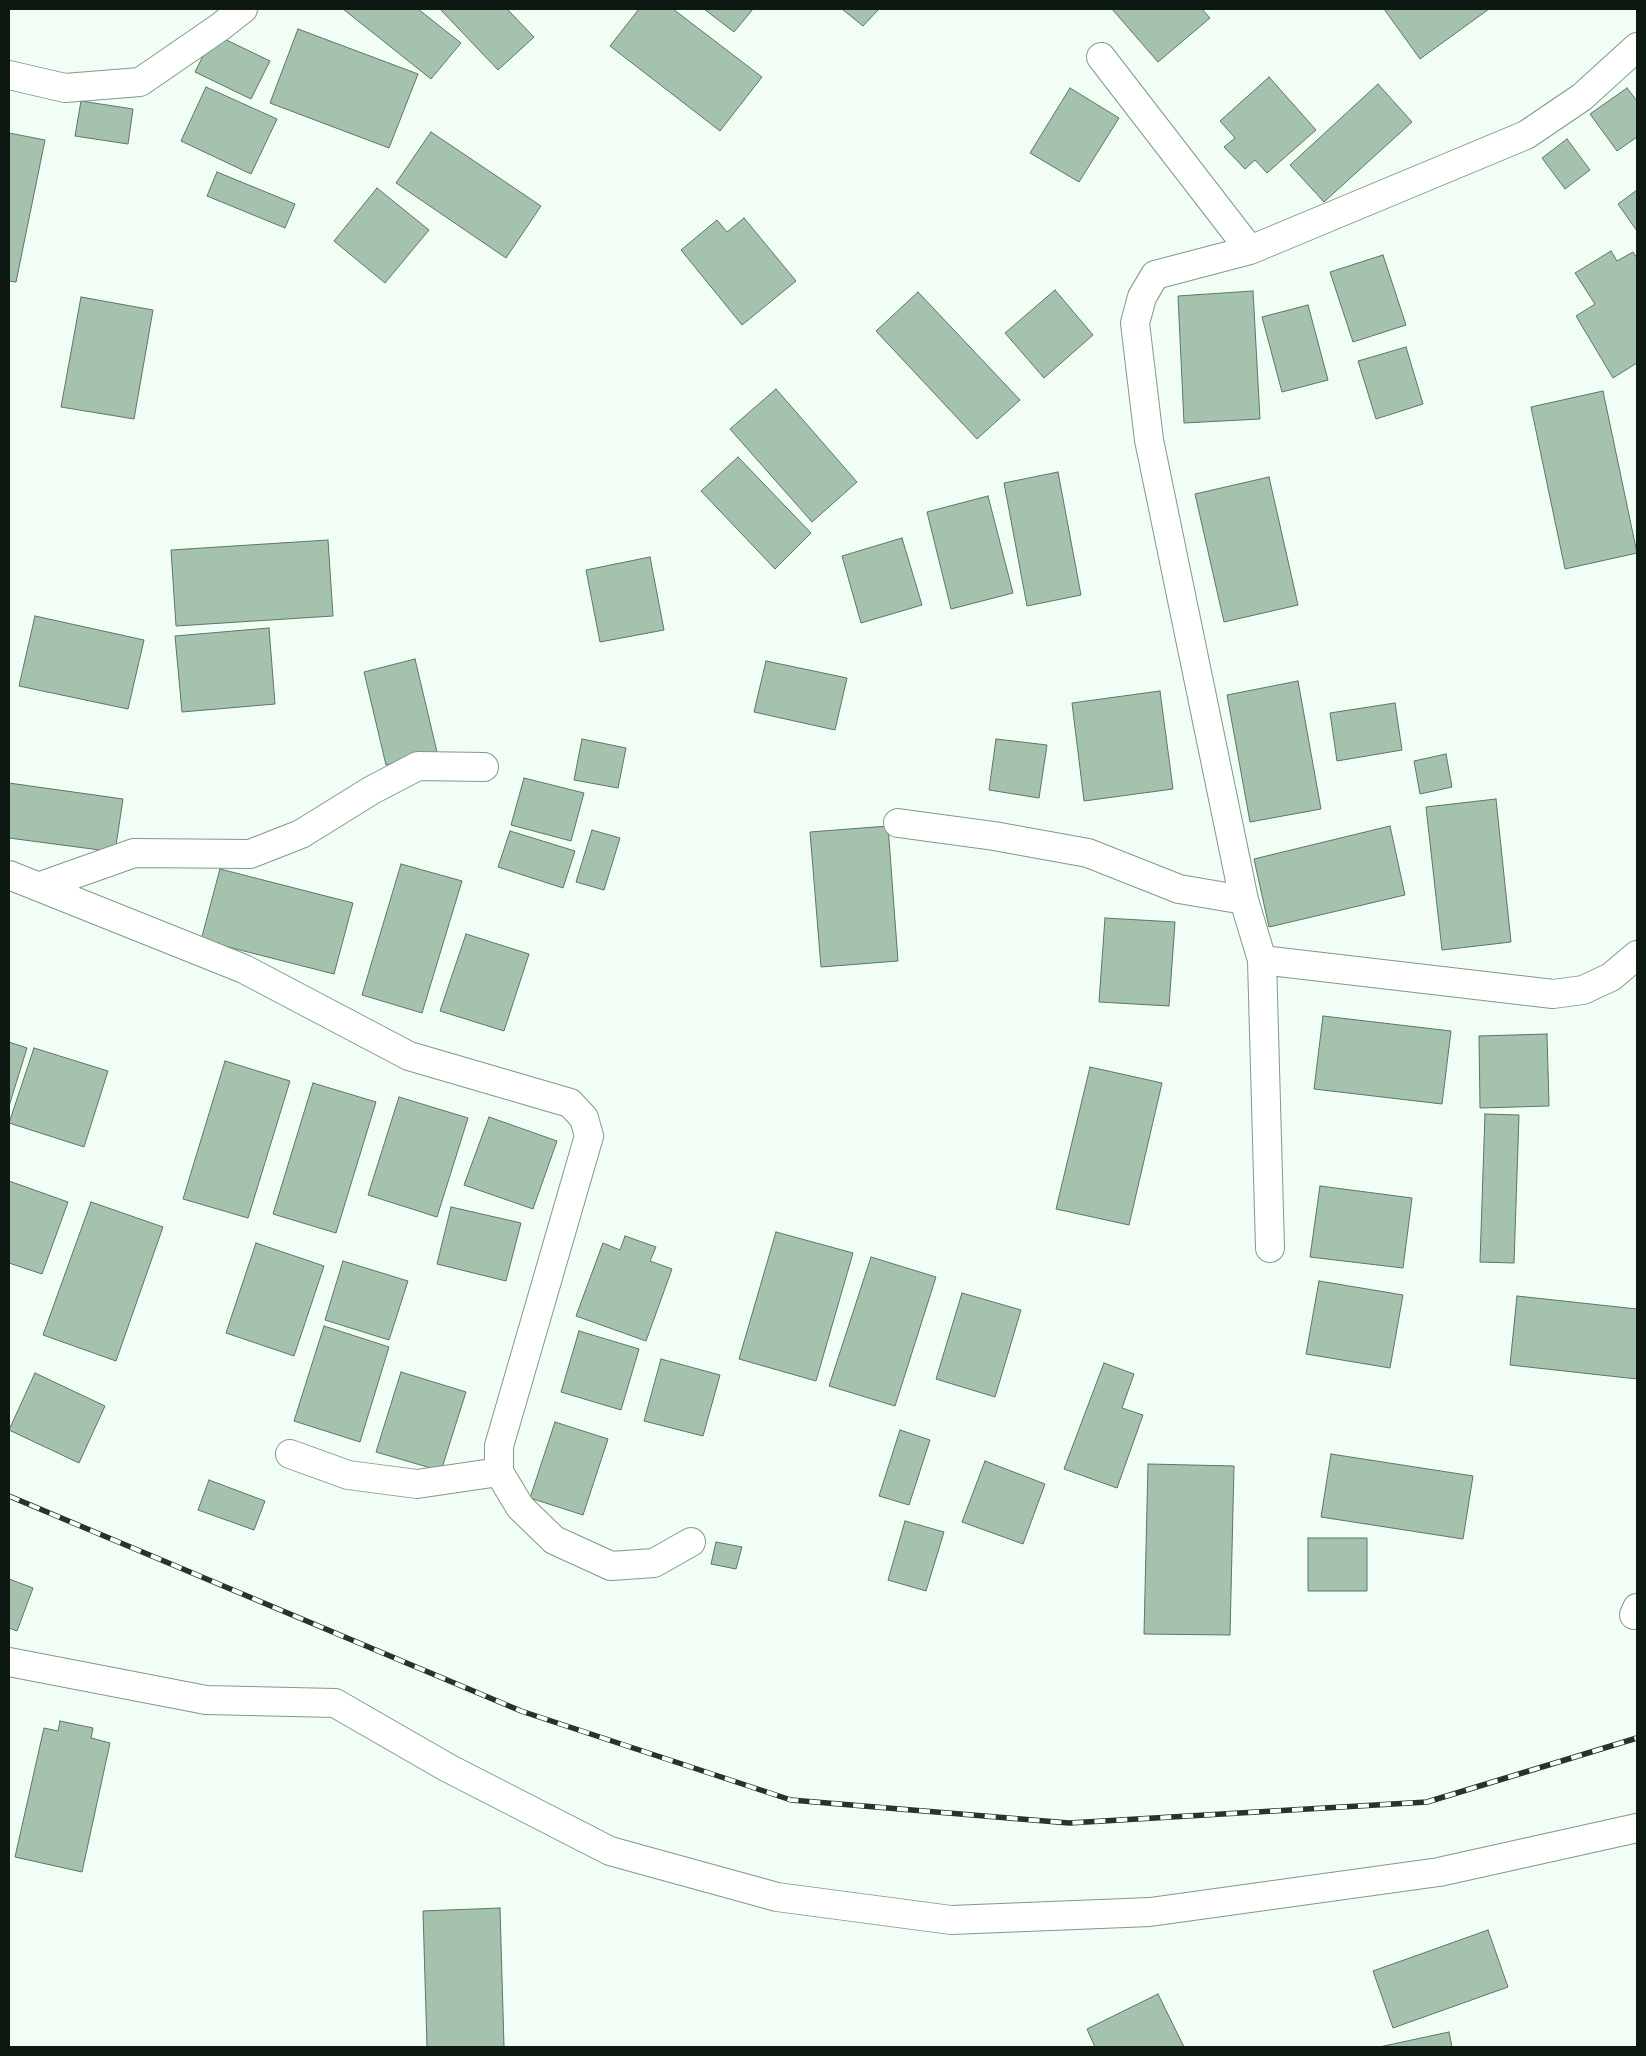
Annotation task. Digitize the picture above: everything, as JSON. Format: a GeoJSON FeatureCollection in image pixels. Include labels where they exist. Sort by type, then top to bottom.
{"type":"FeatureCollection","features":[{"type":"Feature","properties":{"kind":"street"},"geometry":{"type":"LineString","coordinates":[[9,75],[65,88],[140,82],[243,9]]}},
{"type":"Feature","properties":{"kind":"street"},"geometry":{"type":"LineString","coordinates":[[1270,1248],[1262,960],[1244,900],[1149,440],[1135,323],[1142,297],[1155,275],[1250,250],[1526,135],[1582,97],[1637,47]]}},
{"type":"Feature","properties":{"kind":"street"},"geometry":{"type":"LineString","coordinates":[[1101,57],[1250,250]]}},
{"type":"Feature","properties":{"kind":"street"},"geometry":{"type":"LineString","coordinates":[[41,886],[134,853],[250,854],[301,834],[372,790],[418,766],[484,767]]}},
{"type":"Feature","properties":{"kind":"street"},"geometry":{"type":"LineString","coordinates":[[898,823],[994,836],[1088,853],[1179,889],[1244,900]]}},
{"type":"Feature","properties":{"kind":"street"},"geometry":{"type":"LineString","coordinates":[[9,875],[41,886],[244,969],[409,1056],[570,1103],[584,1118],[589,1136],[499,1446],[499,1472],[520,1507],[554,1540],[611,1566],[654,1563],[691,1542]]}},
{"type":"Feature","properties":{"kind":"street"},"geometry":{"type":"LineString","coordinates":[[1262,960],[1554,994],[1583,990],[1611,977],[1637,955]]}},
{"type":"Feature","properties":{"kind":"street"},"geometry":{"type":"LineString","coordinates":[[290,1454],[348,1475],[417,1484],[499,1472]]}},
{"type":"Feature","properties":{"kind":"street"},"geometry":{"type":"LineString","coordinates":[[9,1662],[206,1700],[334,1703],[448,1768],[610,1851],[777,1897],[951,1920],[1150,1912],[1439,1872],[1637,1828]]}},
{"type":"Feature","properties":{"kind":"building"},"geometry":{"type":"Polygon","coordinates":[[[343,9],[418,9],[461,43],[431,79],[343,9]]]}},
{"type":"Feature","properties":{"kind":"building"},"geometry":{"type":"Polygon","coordinates":[[[440,9],[507,9],[534,37],[498,70],[440,9]]]}},
{"type":"Feature","properties":{"kind":"building"},"geometry":{"type":"Polygon","coordinates":[[[639,9],[673,9],[762,77],[720,131],[610,46],[639,9]]]}},
{"type":"Feature","properties":{"kind":"building"},"geometry":{"type":"Polygon","coordinates":[[[704,9],[753,9],[734,32],[704,9]]]}},
{"type":"Feature","properties":{"kind":"building"},"geometry":{"type":"Polygon","coordinates":[[[842,9],[879,9],[863,26],[842,9]]]}},
{"type":"Feature","properties":{"kind":"building"},"geometry":{"type":"Polygon","coordinates":[[[1112,9],[1202,9],[1210,18],[1158,62],[1112,9]]]}},
{"type":"Feature","properties":{"kind":"building"},"geometry":{"type":"Polygon","coordinates":[[[1384,9],[1489,9],[1420,59],[1384,9]]]}},
{"type":"Feature","properties":{"kind":"building"},"geometry":{"type":"Polygon","coordinates":[[[298,29],[418,74],[389,148],[270,103],[298,29]]]}},
{"type":"Feature","properties":{"kind":"building"},"geometry":{"type":"Polygon","coordinates":[[[214,34],[270,61],[251,99],[195,72],[214,34]]]}},
{"type":"Feature","properties":{"kind":"building"},"geometry":{"type":"Polygon","coordinates":[[[1269,77],[1316,130],[1267,173],[1255,160],[1245,169],[1224,147],[1235,138],[1220,121],[1269,77]]]}},
{"type":"Feature","properties":{"kind":"building"},"geometry":{"type":"Polygon","coordinates":[[[1378,84],[1412,122],[1324,202],[1290,165],[1378,84]]]}},
{"type":"Feature","properties":{"kind":"building"},"geometry":{"type":"Polygon","coordinates":[[[206,87],[277,119],[251,174],[181,141],[206,87]]]}},
{"type":"Feature","properties":{"kind":"building"},"geometry":{"type":"Polygon","coordinates":[[[1070,88],[1119,118],[1079,182],[1030,153],[1070,88]]]}},
{"type":"Feature","properties":{"kind":"building"},"geometry":{"type":"Polygon","coordinates":[[[1627,88],[1637,101],[1637,137],[1617,151],[1590,114],[1627,88]]]}},
{"type":"Feature","properties":{"kind":"building"},"geometry":{"type":"Polygon","coordinates":[[[81,101],[133,109],[128,144],[75,136],[81,101]]]}},
{"type":"Feature","properties":{"kind":"building"},"geometry":{"type":"Polygon","coordinates":[[[431,132],[541,206],[506,258],[396,183],[431,132]]]}},
{"type":"Feature","properties":{"kind":"building"},"geometry":{"type":"Polygon","coordinates":[[[9,133],[45,140],[16,282],[9,281],[9,133]]]}},
{"type":"Feature","properties":{"kind":"building"},"geometry":{"type":"Polygon","coordinates":[[[1567,139],[1590,170],[1565,189],[1542,158],[1567,139]]]}},
{"type":"Feature","properties":{"kind":"building"},"geometry":{"type":"Polygon","coordinates":[[[217,172],[295,204],[285,228],[207,196],[217,172]]]}},
{"type":"Feature","properties":{"kind":"building"},"geometry":{"type":"Polygon","coordinates":[[[377,188],[429,230],[385,283],[334,241],[377,188]]]}},
{"type":"Feature","properties":{"kind":"building"},"geometry":{"type":"Polygon","coordinates":[[[1637,190],[1637,231],[1618,204],[1637,190]]]}},
{"type":"Feature","properties":{"kind":"building"},"geometry":{"type":"Polygon","coordinates":[[[744,218],[796,281],[742,325],[681,250],[717,220],[727,232],[744,218]]]}},
{"type":"Feature","properties":{"kind":"building"},"geometry":{"type":"Polygon","coordinates":[[[1611,251],[1617,261],[1633,252],[1637,258],[1637,363],[1613,378],[1576,316],[1595,304],[1575,273],[1611,251]]]}},
{"type":"Feature","properties":{"kind":"building"},"geometry":{"type":"Polygon","coordinates":[[[1383,255],[1406,325],[1353,342],[1330,272],[1383,255]]]}},
{"type":"Feature","properties":{"kind":"building"},"geometry":{"type":"Polygon","coordinates":[[[1055,290],[1093,335],[1044,378],[1005,333],[1055,290]]]}},
{"type":"Feature","properties":{"kind":"building"},"geometry":{"type":"Polygon","coordinates":[[[1253,291],[1260,419],[1184,423],[1178,296],[1253,291]]]}},
{"type":"Feature","properties":{"kind":"building"},"geometry":{"type":"Polygon","coordinates":[[[918,292],[1020,400],[977,439],[876,331],[918,292]]]}},
{"type":"Feature","properties":{"kind":"building"},"geometry":{"type":"Polygon","coordinates":[[[81,297],[153,310],[134,419],[61,407],[81,297]]]}},
{"type":"Feature","properties":{"kind":"building"},"geometry":{"type":"Polygon","coordinates":[[[1308,305],[1328,380],[1282,392],[1262,317],[1308,305]]]}},
{"type":"Feature","properties":{"kind":"building"},"geometry":{"type":"Polygon","coordinates":[[[1406,347],[1423,404],[1376,419],[1358,361],[1406,347]]]}},
{"type":"Feature","properties":{"kind":"building"},"geometry":{"type":"Polygon","coordinates":[[[776,389],[857,482],[812,522],[730,429],[776,389]]]}},
{"type":"Feature","properties":{"kind":"building"},"geometry":{"type":"Polygon","coordinates":[[[1603,391],[1637,553],[1565,569],[1531,407],[1603,391]]]}},
{"type":"Feature","properties":{"kind":"building"},"geometry":{"type":"Polygon","coordinates":[[[738,457],[811,533],[775,569],[701,491],[738,457]]]}},
{"type":"Feature","properties":{"kind":"building"},"geometry":{"type":"Polygon","coordinates":[[[1058,472],[1081,595],[1027,606],[1004,483],[1058,472]]]}},
{"type":"Feature","properties":{"kind":"building"},"geometry":{"type":"Polygon","coordinates":[[[1269,477],[1298,605],[1224,622],[1195,494],[1269,477]]]}},
{"type":"Feature","properties":{"kind":"building"},"geometry":{"type":"Polygon","coordinates":[[[988,496],[1013,593],[951,609],[927,512],[988,496]]]}},
{"type":"Feature","properties":{"kind":"building"},"geometry":{"type":"Polygon","coordinates":[[[902,538],[922,605],[861,623],[842,556],[902,538]]]}},
{"type":"Feature","properties":{"kind":"building"},"geometry":{"type":"Polygon","coordinates":[[[328,540],[333,616],[176,626],[171,550],[328,540]]]}},
{"type":"Feature","properties":{"kind":"building"},"geometry":{"type":"Polygon","coordinates":[[[650,557],[664,630],[600,642],[586,570],[650,557]]]}},
{"type":"Feature","properties":{"kind":"building"},"geometry":{"type":"Polygon","coordinates":[[[35,616],[144,640],[128,709],[19,686],[35,616]]]}},
{"type":"Feature","properties":{"kind":"building"},"geometry":{"type":"Polygon","coordinates":[[[269,628],[275,704],[182,712],[175,636],[269,628]]]}},
{"type":"Feature","properties":{"kind":"building"},"geometry":{"type":"Polygon","coordinates":[[[415,659],[437,752],[386,765],[364,672],[415,659]]]}},
{"type":"Feature","properties":{"kind":"building"},"geometry":{"type":"Polygon","coordinates":[[[766,661],[847,678],[835,730],[754,712],[766,661]]]}},
{"type":"Feature","properties":{"kind":"building"},"geometry":{"type":"Polygon","coordinates":[[[1298,681],[1321,809],[1250,822],[1227,695],[1298,681]]]}},
{"type":"Feature","properties":{"kind":"building"},"geometry":{"type":"Polygon","coordinates":[[[1160,691],[1173,789],[1084,801],[1072,703],[1160,691]]]}},
{"type":"Feature","properties":{"kind":"building"},"geometry":{"type":"Polygon","coordinates":[[[1395,703],[1402,750],[1337,761],[1330,713],[1395,703]]]}},
{"type":"Feature","properties":{"kind":"building"},"geometry":{"type":"Polygon","coordinates":[[[582,739],[626,748],[618,788],[574,780],[582,739]]]}},
{"type":"Feature","properties":{"kind":"building"},"geometry":{"type":"Polygon","coordinates":[[[996,739],[1047,745],[1039,798],[989,790],[996,739]]]}},
{"type":"Feature","properties":{"kind":"building"},"geometry":{"type":"Polygon","coordinates":[[[1446,754],[1452,787],[1420,794],[1414,761],[1446,754]]]}},
{"type":"Feature","properties":{"kind":"building"},"geometry":{"type":"Polygon","coordinates":[[[524,778],[584,793],[571,841],[511,825],[524,778]]]}},
{"type":"Feature","properties":{"kind":"building"},"geometry":{"type":"Polygon","coordinates":[[[9,783],[123,799],[115,852],[9,838],[9,783]]]}},
{"type":"Feature","properties":{"kind":"building"},"geometry":{"type":"Polygon","coordinates":[[[1496,799],[1511,942],[1442,950],[1426,807],[1496,799]]]}},
{"type":"Feature","properties":{"kind":"building"},"geometry":{"type":"Polygon","coordinates":[[[888,826],[898,961],[821,967],[810,832],[888,826]]]}},
{"type":"Feature","properties":{"kind":"building"},"geometry":{"type":"Polygon","coordinates":[[[1390,826],[1405,895],[1269,927],[1254,859],[1390,826]]]}},
{"type":"Feature","properties":{"kind":"building"},"geometry":{"type":"Polygon","coordinates":[[[592,830],[620,838],[604,890],[576,882],[592,830]]]}},
{"type":"Feature","properties":{"kind":"building"},"geometry":{"type":"Polygon","coordinates":[[[510,831],[575,851],[563,888],[498,867],[510,831]]]}},
{"type":"Feature","properties":{"kind":"building"},"geometry":{"type":"Polygon","coordinates":[[[401,864],[462,881],[422,1013],[362,995],[401,864]]]}},
{"type":"Feature","properties":{"kind":"building"},"geometry":{"type":"Polygon","coordinates":[[[220,869],[353,903],[334,974],[201,940],[220,869]]]}},
{"type":"Feature","properties":{"kind":"building"},"geometry":{"type":"Polygon","coordinates":[[[1105,918],[1175,922],[1169,1006],[1099,1002],[1105,918]]]}},
{"type":"Feature","properties":{"kind":"building"},"geometry":{"type":"Polygon","coordinates":[[[466,934],[529,954],[504,1031],[440,1011],[466,934]]]}},
{"type":"Feature","properties":{"kind":"building"},"geometry":{"type":"Polygon","coordinates":[[[1323,1016],[1451,1031],[1442,1104],[1314,1089],[1323,1016]]]}},
{"type":"Feature","properties":{"kind":"building"},"geometry":{"type":"Polygon","coordinates":[[[1547,1034],[1549,1106],[1480,1108],[1479,1036],[1547,1034]]]}},
{"type":"Feature","properties":{"kind":"building"},"geometry":{"type":"Polygon","coordinates":[[[9,1042],[27,1048],[9,1106],[9,1042]]]}},
{"type":"Feature","properties":{"kind":"building"},"geometry":{"type":"Polygon","coordinates":[[[34,1048],[108,1071],[84,1147],[9,1123],[34,1048]]]}},
{"type":"Feature","properties":{"kind":"building"},"geometry":{"type":"Polygon","coordinates":[[[225,1061],[290,1081],[248,1218],[183,1199],[225,1061]]]}},
{"type":"Feature","properties":{"kind":"building"},"geometry":{"type":"Polygon","coordinates":[[[1090,1067],[1162,1083],[1129,1225],[1056,1209],[1090,1067]]]}},
{"type":"Feature","properties":{"kind":"building"},"geometry":{"type":"Polygon","coordinates":[[[313,1083],[376,1102],[336,1233],[273,1214],[313,1083]]]}},
{"type":"Feature","properties":{"kind":"building"},"geometry":{"type":"Polygon","coordinates":[[[399,1097],[468,1118],[437,1217],[368,1195],[399,1097]]]}},
{"type":"Feature","properties":{"kind":"building"},"geometry":{"type":"Polygon","coordinates":[[[1485,1114],[1519,1115],[1514,1263],[1480,1262],[1485,1114]]]}},
{"type":"Feature","properties":{"kind":"building"},"geometry":{"type":"Polygon","coordinates":[[[489,1117],[557,1141],[533,1209],[464,1185],[489,1117]]]}},
{"type":"Feature","properties":{"kind":"building"},"geometry":{"type":"Polygon","coordinates":[[[9,1181],[68,1202],[42,1274],[9,1263],[9,1181]]]}},
{"type":"Feature","properties":{"kind":"building"},"geometry":{"type":"Polygon","coordinates":[[[1320,1186],[1412,1198],[1403,1268],[1310,1257],[1320,1186]]]}},
{"type":"Feature","properties":{"kind":"building"},"geometry":{"type":"Polygon","coordinates":[[[91,1202],[163,1227],[116,1361],[43,1335],[91,1202]]]}},
{"type":"Feature","properties":{"kind":"building"},"geometry":{"type":"Polygon","coordinates":[[[451,1207],[521,1223],[506,1281],[437,1264],[451,1207]]]}},
{"type":"Feature","properties":{"kind":"building"},"geometry":{"type":"Polygon","coordinates":[[[776,1232],[853,1253],[816,1381],[739,1359],[776,1232]]]}},
{"type":"Feature","properties":{"kind":"building"},"geometry":{"type":"Polygon","coordinates":[[[625,1236],[656,1247],[650,1261],[672,1269],[646,1341],[576,1316],[603,1243],[620,1250],[625,1236]]]}},
{"type":"Feature","properties":{"kind":"building"},"geometry":{"type":"Polygon","coordinates":[[[256,1243],[324,1266],[294,1356],[226,1333],[256,1243]]]}},
{"type":"Feature","properties":{"kind":"building"},"geometry":{"type":"Polygon","coordinates":[[[871,1257],[936,1277],[895,1406],[829,1386],[871,1257]]]}},
{"type":"Feature","properties":{"kind":"building"},"geometry":{"type":"Polygon","coordinates":[[[343,1261],[408,1281],[389,1340],[325,1320],[343,1261]]]}},
{"type":"Feature","properties":{"kind":"building"},"geometry":{"type":"Polygon","coordinates":[[[1319,1281],[1403,1295],[1390,1368],[1306,1354],[1319,1281]]]}},
{"type":"Feature","properties":{"kind":"building"},"geometry":{"type":"Polygon","coordinates":[[[962,1293],[1021,1310],[995,1397],[936,1379],[962,1293]]]}},
{"type":"Feature","properties":{"kind":"building"},"geometry":{"type":"Polygon","coordinates":[[[1517,1296],[1637,1309],[1637,1379],[1510,1365],[1517,1296]]]}},
{"type":"Feature","properties":{"kind":"building"},"geometry":{"type":"Polygon","coordinates":[[[324,1326],[389,1347],[360,1442],[294,1421],[324,1326]]]}},
{"type":"Feature","properties":{"kind":"building"},"geometry":{"type":"Polygon","coordinates":[[[579,1331],[639,1349],[621,1410],[561,1392],[579,1331]]]}},
{"type":"Feature","properties":{"kind":"building"},"geometry":{"type":"Polygon","coordinates":[[[661,1359],[720,1375],[703,1436],[644,1421],[661,1359]]]}},
{"type":"Feature","properties":{"kind":"building"},"geometry":{"type":"Polygon","coordinates":[[[1104,1363],[1134,1374],[1122,1408],[1143,1415],[1117,1488],[1064,1469],[1104,1363]]]}},
{"type":"Feature","properties":{"kind":"building"},"geometry":{"type":"Polygon","coordinates":[[[401,1372],[466,1392],[441,1471],[376,1452],[401,1372]]]}},
{"type":"Feature","properties":{"kind":"building"},"geometry":{"type":"Polygon","coordinates":[[[35,1373],[105,1406],[79,1463],[9,1430],[35,1373]]]}},
{"type":"Feature","properties":{"kind":"building"},"geometry":{"type":"Polygon","coordinates":[[[555,1422],[608,1439],[583,1515],[530,1498],[555,1422]]]}},
{"type":"Feature","properties":{"kind":"building"},"geometry":{"type":"Polygon","coordinates":[[[900,1430],[930,1440],[909,1505],[879,1496],[900,1430]]]}},
{"type":"Feature","properties":{"kind":"building"},"geometry":{"type":"Polygon","coordinates":[[[1331,1454],[1473,1476],[1463,1539],[1321,1517],[1331,1454]]]}},
{"type":"Feature","properties":{"kind":"building"},"geometry":{"type":"Polygon","coordinates":[[[985,1461],[1045,1484],[1023,1544],[962,1522],[985,1461]]]}},
{"type":"Feature","properties":{"kind":"building"},"geometry":{"type":"Polygon","coordinates":[[[1148,1464],[1234,1466],[1230,1635],[1144,1634],[1148,1464]]]}},
{"type":"Feature","properties":{"kind":"building"},"geometry":{"type":"Polygon","coordinates":[[[209,1480],[265,1501],[254,1530],[198,1510],[209,1480]]]}},
{"type":"Feature","properties":{"kind":"building"},"geometry":{"type":"Polygon","coordinates":[[[905,1521],[944,1532],[926,1591],[888,1580],[905,1521]]]}},
{"type":"Feature","properties":{"kind":"building"},"geometry":{"type":"Polygon","coordinates":[[[1308,1538],[1367,1538],[1367,1591],[1308,1591],[1308,1538]]]}},
{"type":"Feature","properties":{"kind":"building"},"geometry":{"type":"Polygon","coordinates":[[[716,1542],[742,1547],[736,1569],[711,1564],[716,1542]]]}},
{"type":"Feature","properties":{"kind":"building"},"geometry":{"type":"Polygon","coordinates":[[[9,1579],[33,1588],[17,1631],[9,1628],[9,1579]]]}},
{"type":"Feature","properties":{"kind":"building"},"geometry":{"type":"Polygon","coordinates":[[[60,1721],[93,1728],[91,1738],[110,1743],[82,1872],[15,1857],[44,1728],[58,1731],[60,1721]]]}},
{"type":"Feature","properties":{"kind":"building"},"geometry":{"type":"Polygon","coordinates":[[[500,1908],[504,2047],[427,2047],[423,1911],[500,1908]]]}},
{"type":"Feature","properties":{"kind":"building"},"geometry":{"type":"Polygon","coordinates":[[[1488,1930],[1508,1987],[1393,2028],[1373,1971],[1488,1930]]]}},
{"type":"Feature","properties":{"kind":"building"},"geometry":{"type":"Polygon","coordinates":[[[1158,1994],[1184,2047],[1095,2047],[1087,2029],[1158,1994]]]}},
{"type":"Feature","properties":{"kind":"building"},"geometry":{"type":"Polygon","coordinates":[[[1449,2032],[1452,2047],[1379,2047],[1449,2032]]]}},
{"type":"Feature","properties":{"kind":"railway"},"geometry":{"type":"LineString","coordinates":[[9,1496],[521,1711],[791,1800],[1069,1823],[1427,1802],[1637,1738]]}}]}
